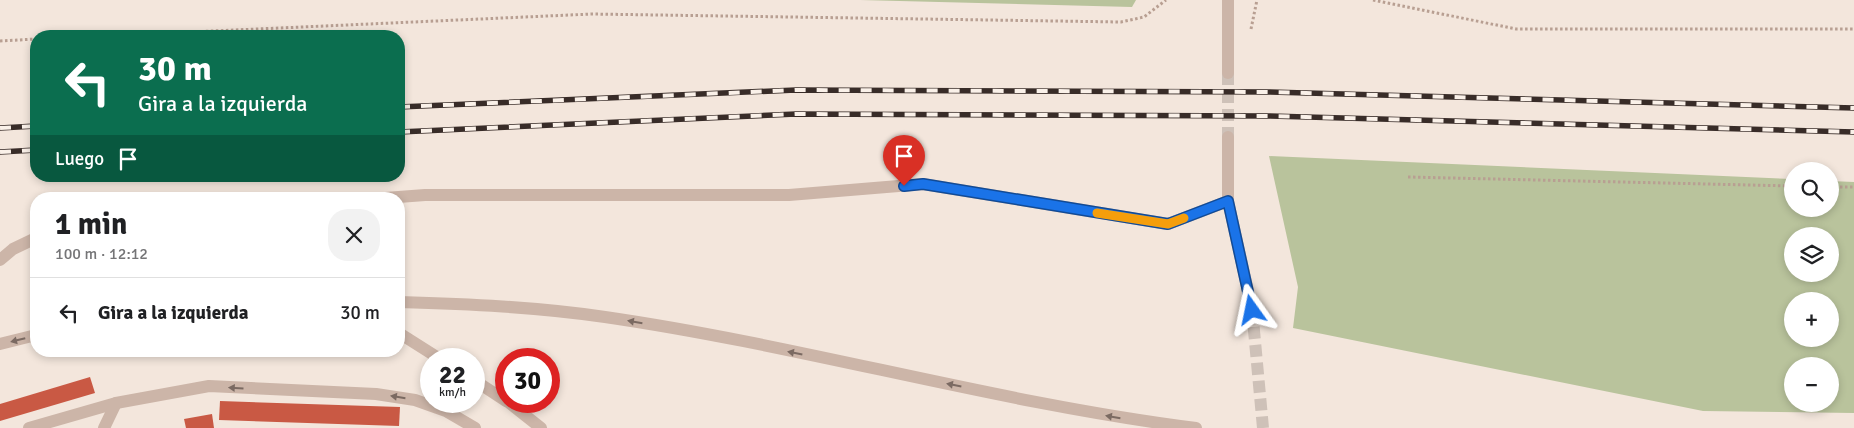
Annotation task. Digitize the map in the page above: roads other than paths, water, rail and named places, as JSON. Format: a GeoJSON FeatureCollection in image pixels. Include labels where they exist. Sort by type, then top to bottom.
{"type":"FeatureCollection","features":[{"type":"Feature","properties":{"kind":"street"},"geometry":{"type":"LineString","coordinates":[[1228,0],[1228,72]]}},
{"type":"Feature","properties":{"kind":"street"},"geometry":{"type":"LineString","coordinates":[[1228,137],[1228,201],[1252,310]]}},
{"type":"Feature","properties":{"kind":"street"},"geometry":{"type":"LineString","coordinates":[[405,197],[789,195],[923,184],[1168,224],[1228,201]]}},
{"type":"Feature","properties":{"kind":"street"},"geometry":{"type":"LineString","coordinates":[[0,260],[14,249],[30,241]]}},
{"type":"Feature","properties":{"kind":"street"},"geometry":{"type":"LineString","coordinates":[[405,302],[462,304],[605,317],[717,337],[1117,418],[1196,428]]}},
{"type":"Feature","properties":{"kind":"street"},"geometry":{"type":"LineString","coordinates":[[0,344],[30,336]]}},
{"type":"Feature","properties":{"kind":"street"},"geometry":{"type":"LineString","coordinates":[[405,337],[423,348]]}},
{"type":"Feature","properties":{"kind":"street"},"geometry":{"type":"LineString","coordinates":[[29,428],[116,403],[209,386],[376,394],[415,400],[446,411],[475,428]]}},
{"type":"Feature","properties":{"kind":"street"},"geometry":{"type":"LineString","coordinates":[[104,428],[116,403]]}},
{"type":"Feature","properties":{"kind":"street"},"geometry":{"type":"LineString","coordinates":[[522,413],[541,428]]}},
{"type":"Feature","properties":{"kind":"tunnel"},"geometry":{"type":"LineString","coordinates":[[1228,73],[1228,137]]}},
{"type":"Feature","properties":{"kind":"tunnel"},"geometry":{"type":"LineString","coordinates":[[1252,309],[1263,428]]}},
{"type":"Feature","properties":{"kind":"railway"},"geometry":{"type":"LineString","coordinates":[[405,107],[796,90],[1269,92],[1854,108]]}},
{"type":"Feature","properties":{"kind":"railway"},"geometry":{"type":"LineString","coordinates":[[405,132],[796,114],[1269,116],[1854,132]]}},
{"type":"Feature","properties":{"kind":"railway"},"geometry":{"type":"LineString","coordinates":[[0,128],[30,126]]}},
{"type":"Feature","properties":{"kind":"railway"},"geometry":{"type":"LineString","coordinates":[[0,152],[30,150]]}}]}
